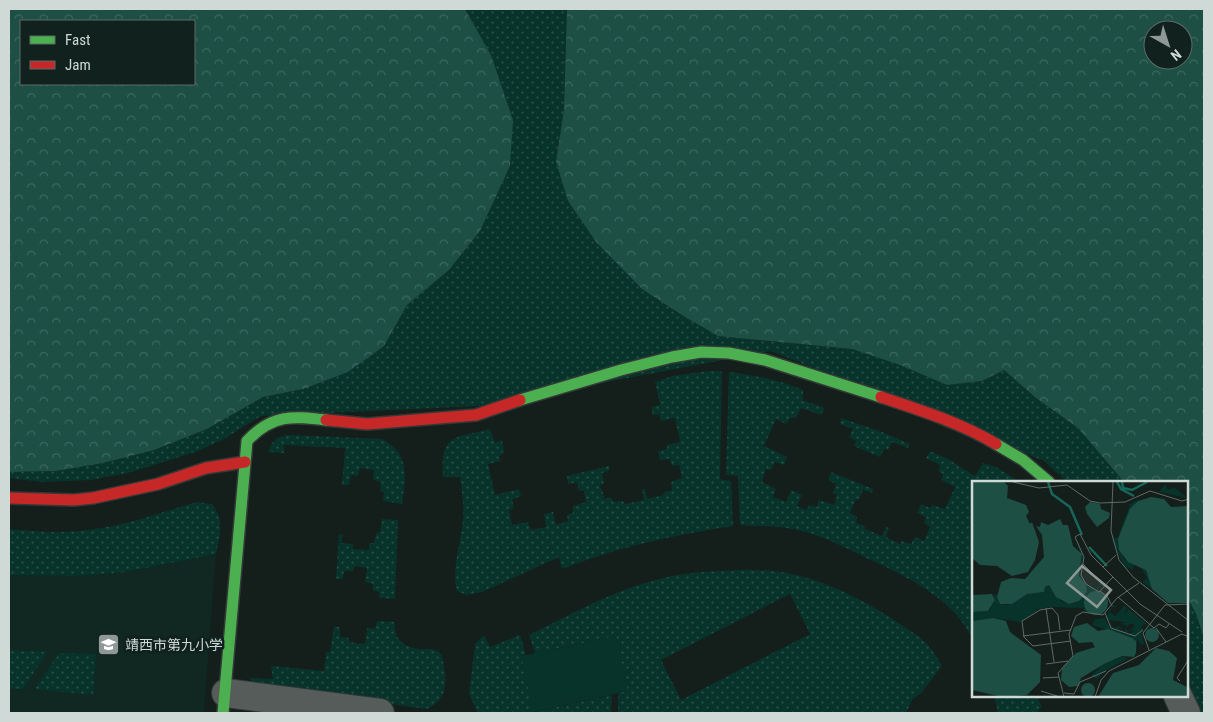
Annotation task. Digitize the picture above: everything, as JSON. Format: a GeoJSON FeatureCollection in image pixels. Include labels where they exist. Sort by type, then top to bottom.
{"type":"FeatureCollection","features":[{"type":"Feature","properties":{"kind":"street"},"geometry":{"type":"LineString","coordinates":[[380,713],[225,703],[247,441],[259,428],[282,418],[318,419],[367,424],[476,416],[524,399],[672,357],[701,352],[728,353],[765,360],[922,411],[986,438],[1023,460],[1048,481]]}},
{"type":"Feature","properties":{"kind":"street"},"geometry":{"type":"LineString","coordinates":[[9,498],[74,500],[93,498],[158,484],[206,468],[245,462]]}},
{"type":"Feature","properties":{"kind":"street"},"geometry":{"type":"LineString","coordinates":[[1178,697],[1186,713]]}},
{"type":"Feature","properties":{"kind":"shaded area"},"geometry":{"type":"Polygon","coordinates":[[[465,9],[567,9],[564,109],[556,162],[568,201],[596,242],[757,340],[852,349],[901,365],[947,385],[982,381],[1004,370],[1036,398],[1078,428],[1123,481],[1066,481],[1044,461],[771,351],[479,406],[261,416],[224,439],[198,451],[128,473],[90,480],[42,482],[9,478],[9,472],[56,471],[103,463],[154,450],[207,429],[263,397],[303,389],[384,346],[407,305],[449,270],[480,231],[510,166],[512,120],[491,55],[465,9]]]}},
{"type":"Feature","properties":{"kind":"shaded area"},"geometry":{"type":"Polygon","coordinates":[[[722,371],[720,479],[731,481],[733,526],[689,533],[646,543],[604,554],[562,569],[559,557],[482,592],[466,595],[457,591],[455,575],[463,515],[460,477],[443,477],[444,453],[447,445],[452,440],[467,434],[490,429],[495,443],[502,440],[504,451],[499,457],[501,461],[488,464],[495,495],[519,489],[521,496],[512,500],[514,508],[509,510],[512,525],[528,522],[531,530],[546,527],[544,514],[553,512],[556,525],[568,521],[567,515],[573,513],[573,506],[586,502],[584,491],[579,491],[577,482],[568,484],[567,476],[609,466],[610,470],[602,473],[604,483],[600,485],[605,499],[611,497],[613,502],[623,501],[625,504],[644,500],[642,489],[645,489],[647,499],[663,495],[664,492],[672,490],[671,482],[682,478],[679,465],[672,466],[670,459],[660,460],[658,451],[667,449],[667,445],[680,442],[675,418],[661,421],[659,414],[653,415],[651,407],[660,405],[655,382],[672,376],[722,371]]]}},
{"type":"Feature","properties":{"kind":"shaded area"},"geometry":{"type":"Polygon","coordinates":[[[729,372],[767,378],[794,386],[803,390],[803,400],[825,408],[821,415],[801,408],[796,418],[790,418],[786,424],[776,419],[764,446],[787,457],[784,465],[775,462],[771,470],[766,469],[762,482],[776,489],[773,497],[786,502],[792,490],[802,495],[797,506],[807,510],[809,505],[817,507],[819,500],[834,505],[837,495],[833,493],[836,484],[828,480],[831,472],[873,489],[872,493],[863,490],[859,500],[856,499],[850,513],[857,517],[856,523],[882,536],[886,527],[889,528],[886,537],[900,544],[902,541],[911,544],[915,537],[924,541],[930,527],[924,523],[926,517],[917,513],[921,504],[930,508],[932,505],[945,509],[955,487],[941,480],[943,474],[938,471],[940,465],[926,458],[930,451],[948,459],[975,476],[983,463],[996,467],[1018,481],[972,481],[972,638],[966,627],[941,600],[895,571],[832,542],[805,532],[780,527],[740,525],[738,476],[726,475],[729,372]]]}},
{"type":"Feature","properties":{"kind":"shaded area"},"geometry":{"type":"Polygon","coordinates":[[[841,418],[910,444],[908,448],[892,442],[888,450],[884,449],[880,457],[854,446],[856,441],[849,437],[853,429],[840,424],[841,418]]]}},
{"type":"Feature","properties":{"kind":"shaded area"},"geometry":{"type":"Polygon","coordinates":[[[289,435],[382,439],[398,451],[402,459],[405,475],[402,504],[383,501],[384,492],[380,491],[381,482],[373,480],[374,470],[360,468],[358,476],[351,475],[349,485],[342,485],[345,448],[284,445],[284,453],[268,452],[276,440],[289,435]]]}},
{"type":"Feature","properties":{"kind":"shaded area"},"geometry":{"type":"Polygon","coordinates":[[[197,502],[212,504],[219,516],[220,528],[216,554],[120,573],[75,576],[9,575],[9,529],[55,532],[89,530],[125,523],[197,502]]]}},
{"type":"Feature","properties":{"kind":"shaded area"},"geometry":{"type":"Polygon","coordinates":[[[382,519],[398,520],[395,599],[379,598],[379,592],[373,591],[373,584],[365,582],[367,568],[355,566],[353,571],[344,571],[343,579],[336,579],[339,534],[343,535],[341,543],[353,544],[353,549],[369,550],[369,543],[374,543],[376,533],[380,532],[382,519]]]}},
{"type":"Feature","properties":{"kind":"shaded area","name":"靖西市第九小学"},"geometry":{"type":"Polygon","coordinates":[[[216,554],[204,713],[9,713],[9,575],[75,576],[120,573],[216,554]]]}},
{"type":"Feature","properties":{"kind":"shaded area"},"geometry":{"type":"Polygon","coordinates":[[[747,570],[790,574],[838,589],[878,610],[919,637],[932,650],[942,666],[922,692],[912,700],[907,711],[908,713],[618,713],[618,693],[627,691],[616,636],[535,653],[529,635],[626,589],[681,574],[747,570]],[[790,594],[661,660],[681,700],[810,634],[790,594]]]}},
{"type":"Feature","properties":{"kind":"shaded area"},"geometry":{"type":"Polygon","coordinates":[[[1188,598],[1197,616],[1204,639],[1204,713],[1198,713],[1188,690],[1188,598]]]}},
{"type":"Feature","properties":{"kind":"shaded area"},"geometry":{"type":"Polygon","coordinates":[[[377,621],[395,622],[397,637],[404,644],[413,648],[433,649],[442,655],[445,686],[440,699],[435,704],[427,709],[263,687],[254,685],[249,678],[273,679],[271,666],[324,671],[326,652],[330,652],[334,627],[340,627],[340,637],[349,638],[349,642],[365,644],[367,628],[375,629],[377,621]]]}},
{"type":"Feature","properties":{"kind":"shaded area"},"geometry":{"type":"Polygon","coordinates":[[[484,635],[490,647],[520,635],[526,655],[522,656],[533,712],[612,695],[611,713],[478,713],[469,694],[475,644],[484,635]]]}},
{"type":"Feature","properties":{"kind":"shaded area"},"geometry":{"type":"Polygon","coordinates":[[[616,636],[628,691],[533,712],[521,656],[616,636]]]}},
{"type":"Feature","properties":{"kind":"shaded area"},"geometry":{"type":"Polygon","coordinates":[[[9,650],[47,652],[23,689],[9,689],[9,650]]]}},
{"type":"Feature","properties":{"kind":"shaded area"},"geometry":{"type":"Polygon","coordinates":[[[59,653],[96,654],[93,695],[35,689],[59,653]]]}},
{"type":"Feature","properties":{"kind":"shaded area"},"geometry":{"type":"Polygon","coordinates":[[[994,697],[1041,697],[1038,699],[1042,707],[1038,713],[997,713],[994,697]]]}},
{"type":"Feature","properties":{"kind":"green space"},"geometry":{"type":"Polygon","coordinates":[[[9,9],[465,9],[491,55],[513,120],[510,166],[480,231],[449,270],[407,305],[384,346],[348,372],[303,389],[263,397],[207,429],[154,450],[103,463],[56,471],[9,472],[9,9]]]}},
{"type":"Feature","properties":{"kind":"green space"},"geometry":{"type":"Polygon","coordinates":[[[567,9],[1204,9],[1204,639],[1197,616],[1188,598],[1188,481],[1123,481],[1078,428],[1036,398],[1004,370],[982,381],[947,385],[900,365],[852,349],[718,336],[642,289],[596,242],[568,201],[556,162],[564,109],[567,9]]]}},
{"type":"Feature","properties":{"kind":"traffic: fast"},"geometry":{"type":"LineString","coordinates":[[520,400],[621,370],[701,352],[729,353],[765,360],[881,397]]}},
{"type":"Feature","properties":{"kind":"traffic: fast"},"geometry":{"type":"LineString","coordinates":[[223,713],[247,441],[256,432],[274,421],[293,418],[326,420]]}},
{"type":"Feature","properties":{"kind":"traffic: fast"},"geometry":{"type":"LineString","coordinates":[[996,444],[1023,460],[1048,481]]}},
{"type":"Feature","properties":{"kind":"traffic: jam"},"geometry":{"type":"LineString","coordinates":[[881,397],[955,423],[996,444]]}},
{"type":"Feature","properties":{"kind":"traffic: jam"},"geometry":{"type":"LineString","coordinates":[[326,420],[367,424],[476,415],[520,400]]}},
{"type":"Feature","properties":{"kind":"traffic: jam"},"geometry":{"type":"LineString","coordinates":[[9,498],[74,500],[93,498],[158,484],[206,468],[245,462]]}},
{"type":"Feature","properties":{"kind":"place","name":"靖西市第九小学"},"geometry":{"type":"Point","coordinates":[109,645]}}]}
